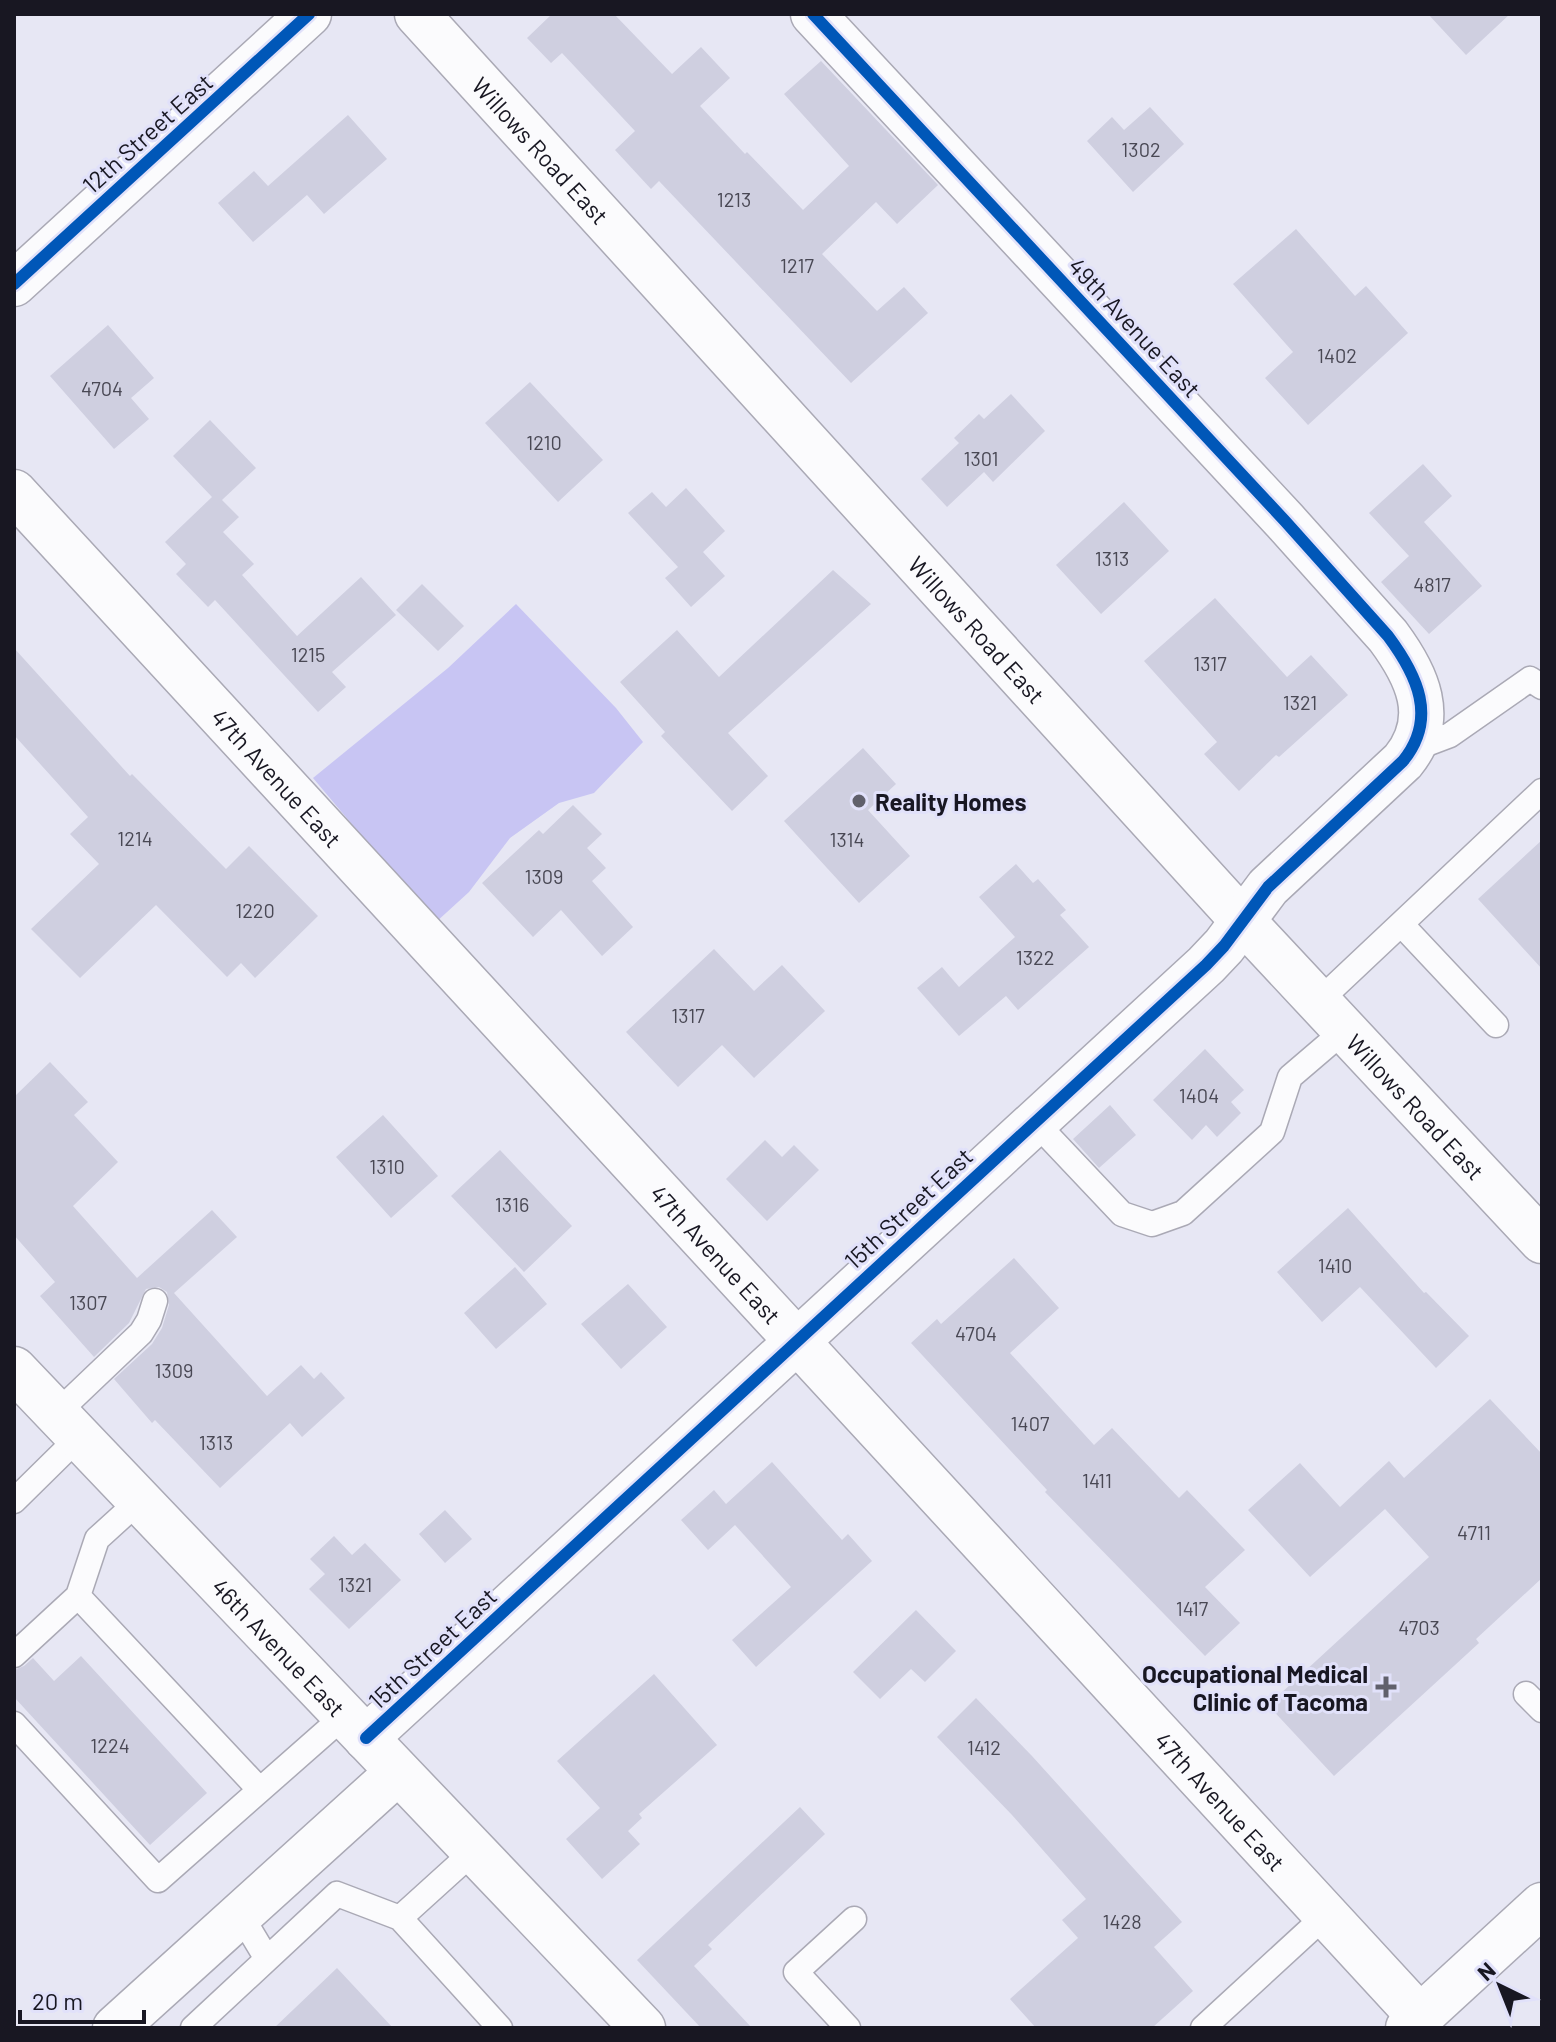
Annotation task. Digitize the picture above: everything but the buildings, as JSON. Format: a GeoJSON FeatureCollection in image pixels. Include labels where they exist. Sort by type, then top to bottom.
{"type":"FeatureCollection","features":[{"type":"Feature","properties":{"kind":"street","name":"12th Street East"},"geometry":{"type":"LineString","coordinates":[[14,284],[309,14]]}},
{"type":"Feature","properties":{"kind":"street","name":"Willows Road East"},"geometry":{"type":"LineString","coordinates":[[417,14],[1242,920],[1542,1241]]}},
{"type":"Feature","properties":{"kind":"street","name":"49th Avenue East"},"geometry":{"type":"LineString","coordinates":[[813,14],[1295,532],[1388,636],[1413,679]]}},
{"type":"Feature","properties":{"kind":"street","name":"47th Avenue East"},"geometry":{"type":"LineString","coordinates":[[14,492],[1326,1915],[1414,2022]]}},
{"type":"Feature","properties":{"kind":"street","name":"15th Street East"},"geometry":{"type":"LineString","coordinates":[[355,1727],[796,1342],[1206,965],[1279,876],[1413,749],[1420,733],[1423,712],[1413,679]]}},
{"type":"Feature","properties":{"kind":"street","name":"46th Avenue East"},"geometry":{"type":"LineString","coordinates":[[14,1369],[641,2027]]}},
{"type":"Feature","properties":{"kind":"street"},"geometry":{"type":"LineString","coordinates":[[115,2028],[398,1772]]}},
{"type":"Feature","properties":{"kind":"street"},"geometry":{"type":"LineString","coordinates":[[1414,2022],[1542,1905]]}},
{"type":"Feature","properties":{"kind":"lane"},"geometry":{"type":"LineString","coordinates":[[1413,749],[1450,735],[1530,679],[1542,687]]}},
{"type":"Feature","properties":{"kind":"lane"},"geometry":{"type":"LineString","coordinates":[[1035,1122],[1122,1214],[1152,1224],[1183,1213],[1272,1132],[1290,1077],[1331,1016],[1401,924],[1542,791]]}},
{"type":"Feature","properties":{"kind":"lane"},"geometry":{"type":"LineString","coordinates":[[1401,924],[1496,1025]]}},
{"type":"Feature","properties":{"kind":"lane"},"geometry":{"type":"LineString","coordinates":[[14,1501],[68,1425],[141,1333],[155,1301]]}},
{"type":"Feature","properties":{"kind":"lane"},"geometry":{"type":"LineString","coordinates":[[14,1655],[78,1596],[97,1539],[140,1500]]}},
{"type":"Feature","properties":{"kind":"lane"},"geometry":{"type":"LineString","coordinates":[[78,1596],[260,1790]]}},
{"type":"Feature","properties":{"kind":"lane"},"geometry":{"type":"LineString","coordinates":[[14,1724],[158,1880],[260,1790],[355,1727]]}},
{"type":"Feature","properties":{"kind":"lane"},"geometry":{"type":"LineString","coordinates":[[400,1918],[474,1851]]}},
{"type":"Feature","properties":{"kind":"lane"},"geometry":{"type":"LineString","coordinates":[[193,2028],[337,1894],[400,1918],[500,2028]]}},
{"type":"Feature","properties":{"kind":"lane"},"geometry":{"type":"LineString","coordinates":[[240,1914],[267,1959]]}},
{"type":"Feature","properties":{"kind":"lane"},"geometry":{"type":"LineString","coordinates":[[1203,2028],[1326,1915]]}},
{"type":"Feature","properties":{"kind":"lane"},"geometry":{"type":"LineString","coordinates":[[848,2028],[796,1972],[854,1919]]}},
{"type":"Feature","properties":{"kind":"shaded area"},"geometry":{"type":"Polygon","coordinates":[[[516,604],[616,708],[643,742],[594,793],[559,803],[510,838],[469,892],[435,923],[313,778],[448,668],[516,604]]]}},
{"type":"Feature","properties":{"kind":"cycle path"},"geometry":{"type":"LineString","coordinates":[[14,284],[309,14]]}},
{"type":"Feature","properties":{"kind":"cycle path"},"geometry":{"type":"LineString","coordinates":[[366,1738],[1206,965],[1268,887],[1403,761],[1420,729],[1420,697],[1415,681],[1388,636],[1285,521],[813,14]]}},
{"type":"Feature","properties":{"kind":"place","name":"Reality Homes"},"geometry":{"type":"Point","coordinates":[859,801]}},
{"type":"Feature","properties":{"kind":"place","name":"Occupational Medical Clinic of Tacoma"},"geometry":{"type":"Point","coordinates":[1386,1687]}}]}
